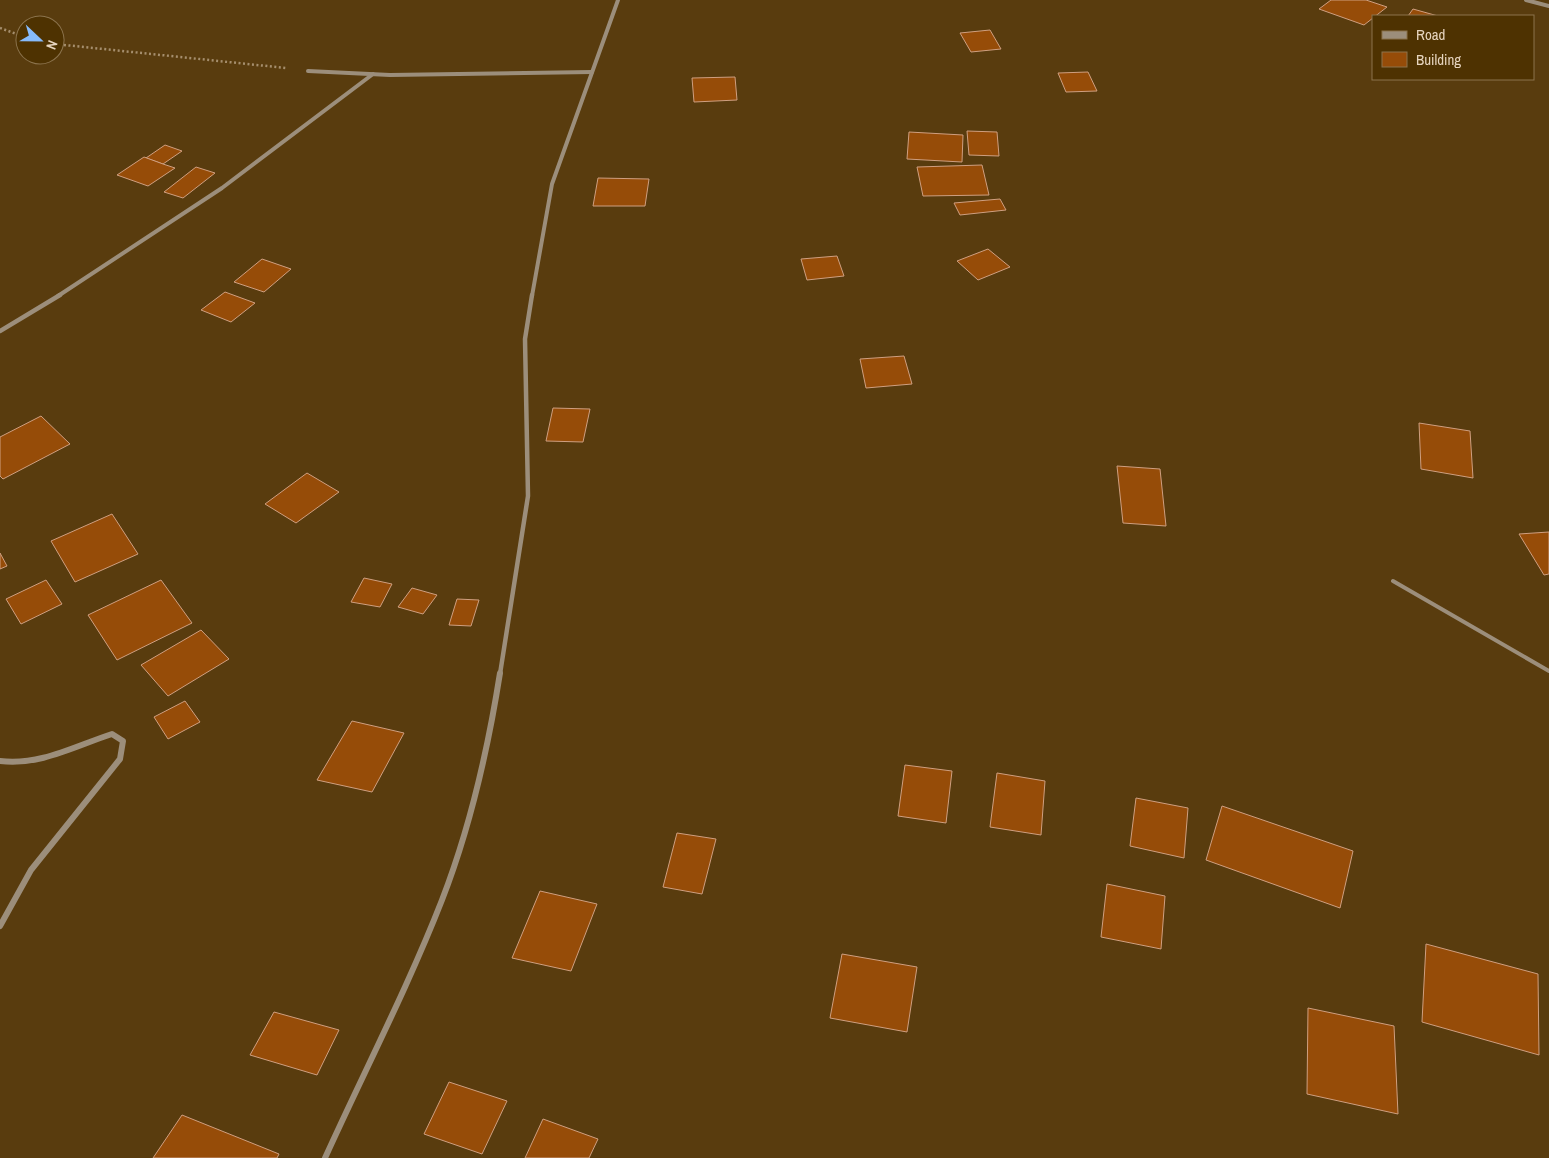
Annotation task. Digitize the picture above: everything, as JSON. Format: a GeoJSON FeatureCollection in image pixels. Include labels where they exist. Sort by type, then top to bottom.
{"type":"FeatureCollection","features":[{"type":"Feature","properties":{"kind":"street"},"geometry":{"type":"LineString","coordinates":[[325,1158],[402,992],[442,898],[464,832],[493,717],[528,496],[525,339],[542,230],[552,184],[618,0]]}},
{"type":"Feature","properties":{"kind":"street"},"geometry":{"type":"LineString","coordinates":[[1526,0],[1549,6]]}},
{"type":"Feature","properties":{"kind":"street"},"geometry":{"type":"LineString","coordinates":[[308,71],[373,74],[592,72]]}},
{"type":"Feature","properties":{"kind":"street"},"geometry":{"type":"LineString","coordinates":[[0,331],[46,304],[222,188],[373,74]]}},
{"type":"Feature","properties":{"kind":"street"},"geometry":{"type":"LineString","coordinates":[[0,761],[29,762],[55,755],[89,740],[112,734],[123,740],[120,759],[31,870],[0,926]]}},
{"type":"Feature","properties":{"kind":"lane"},"geometry":{"type":"LineString","coordinates":[[1393,581],[1549,671]]}},
{"type":"Feature","properties":{"kind":"path"},"geometry":{"type":"LineString","coordinates":[[0,28],[15,33]]}},
{"type":"Feature","properties":{"kind":"path"},"geometry":{"type":"LineString","coordinates":[[65,45],[308,71]]}},
{"type":"Feature","properties":{"kind":"building"},"geometry":{"type":"Polygon","coordinates":[[[1331,0],[1366,0],[1387,7],[1377,15],[1372,15],[1372,19],[1364,25],[1319,9],[1331,0]]]}},
{"type":"Feature","properties":{"kind":"building"},"geometry":{"type":"Polygon","coordinates":[[[1413,9],[1434,15],[1409,15],[1413,9]]]}},
{"type":"Feature","properties":{"kind":"building"},"geometry":{"type":"Polygon","coordinates":[[[990,30],[1001,49],[971,52],[960,33],[990,30]]]}},
{"type":"Feature","properties":{"kind":"building"},"geometry":{"type":"Polygon","coordinates":[[[1088,72],[1097,91],[1066,92],[1058,73],[1088,72]]]}},
{"type":"Feature","properties":{"kind":"building"},"geometry":{"type":"Polygon","coordinates":[[[735,77],[737,100],[694,102],[692,78],[735,77]]]}},
{"type":"Feature","properties":{"kind":"building"},"geometry":{"type":"Polygon","coordinates":[[[967,131],[997,132],[999,156],[969,155],[967,131]]]}},
{"type":"Feature","properties":{"kind":"building"},"geometry":{"type":"Polygon","coordinates":[[[909,132],[963,135],[962,162],[907,159],[909,132]]]}},
{"type":"Feature","properties":{"kind":"building"},"geometry":{"type":"Polygon","coordinates":[[[165,145],[182,151],[163,164],[146,158],[165,145]]]}},
{"type":"Feature","properties":{"kind":"building"},"geometry":{"type":"Polygon","coordinates":[[[144,157],[175,168],[148,186],[117,175],[144,157]]]}},
{"type":"Feature","properties":{"kind":"building"},"geometry":{"type":"Polygon","coordinates":[[[982,165],[989,195],[923,196],[917,167],[982,165]]]}},
{"type":"Feature","properties":{"kind":"building"},"geometry":{"type":"Polygon","coordinates":[[[196,167],[215,173],[183,198],[164,192],[196,167]]]}},
{"type":"Feature","properties":{"kind":"building"},"geometry":{"type":"Polygon","coordinates":[[[598,178],[649,179],[645,206],[593,206],[598,178]]]}},
{"type":"Feature","properties":{"kind":"building"},"geometry":{"type":"Polygon","coordinates":[[[1000,199],[1006,210],[960,215],[954,203],[1000,199]]]}},
{"type":"Feature","properties":{"kind":"building"},"geometry":{"type":"Polygon","coordinates":[[[988,249],[1010,267],[978,280],[957,261],[988,249]]]}},
{"type":"Feature","properties":{"kind":"building"},"geometry":{"type":"Polygon","coordinates":[[[837,256],[844,276],[807,280],[801,259],[837,256]]]}},
{"type":"Feature","properties":{"kind":"building"},"geometry":{"type":"Polygon","coordinates":[[[262,259],[291,269],[264,292],[234,282],[262,259]]]}},
{"type":"Feature","properties":{"kind":"building"},"geometry":{"type":"Polygon","coordinates":[[[225,292],[255,303],[231,322],[201,310],[225,292]]]}},
{"type":"Feature","properties":{"kind":"building"},"geometry":{"type":"Polygon","coordinates":[[[904,356],[912,384],[866,388],[860,359],[904,356]]]}},
{"type":"Feature","properties":{"kind":"building"},"geometry":{"type":"Polygon","coordinates":[[[553,408],[590,409],[583,442],[546,441],[553,408]]]}},
{"type":"Feature","properties":{"kind":"building"},"geometry":{"type":"Polygon","coordinates":[[[41,416],[70,444],[3,479],[0,476],[0,437],[41,416]]]}},
{"type":"Feature","properties":{"kind":"building"},"geometry":{"type":"Polygon","coordinates":[[[1419,423],[1470,431],[1473,478],[1421,469],[1419,423]]]}},
{"type":"Feature","properties":{"kind":"building"},"geometry":{"type":"Polygon","coordinates":[[[1117,466],[1160,469],[1166,526],[1123,523],[1117,466]]]}},
{"type":"Feature","properties":{"kind":"building"},"geometry":{"type":"Polygon","coordinates":[[[307,473],[339,492],[296,523],[265,504],[307,473]]]}},
{"type":"Feature","properties":{"kind":"building"},"geometry":{"type":"Polygon","coordinates":[[[112,514],[138,554],[75,582],[51,541],[112,514]]]}},
{"type":"Feature","properties":{"kind":"building"},"geometry":{"type":"Polygon","coordinates":[[[1549,532],[1549,574],[1544,575],[1519,534],[1549,532]]]}},
{"type":"Feature","properties":{"kind":"building"},"geometry":{"type":"Polygon","coordinates":[[[0,553],[7,566],[0,569],[0,553]]]}},
{"type":"Feature","properties":{"kind":"building"},"geometry":{"type":"Polygon","coordinates":[[[364,578],[392,584],[380,607],[351,602],[364,578]]]}},
{"type":"Feature","properties":{"kind":"building"},"geometry":{"type":"Polygon","coordinates":[[[46,580],[62,604],[21,624],[6,599],[46,580]]]}},
{"type":"Feature","properties":{"kind":"building"},"geometry":{"type":"Polygon","coordinates":[[[161,580],[192,623],[117,660],[88,615],[161,580]]]}},
{"type":"Feature","properties":{"kind":"building"},"geometry":{"type":"Polygon","coordinates":[[[412,588],[437,595],[423,614],[398,607],[412,588]]]}},
{"type":"Feature","properties":{"kind":"building"},"geometry":{"type":"Polygon","coordinates":[[[457,599],[479,600],[471,626],[449,625],[457,599]]]}},
{"type":"Feature","properties":{"kind":"building"},"geometry":{"type":"Polygon","coordinates":[[[201,630],[229,659],[168,696],[141,665],[201,630]]]}},
{"type":"Feature","properties":{"kind":"building"},"geometry":{"type":"Polygon","coordinates":[[[185,701],[200,722],[168,739],[154,717],[185,701]]]}},
{"type":"Feature","properties":{"kind":"building"},"geometry":{"type":"Polygon","coordinates":[[[352,721],[404,733],[372,792],[317,780],[352,721]]]}},
{"type":"Feature","properties":{"kind":"building"},"geometry":{"type":"Polygon","coordinates":[[[905,765],[952,771],[946,823],[898,816],[905,765]]]}},
{"type":"Feature","properties":{"kind":"building"},"geometry":{"type":"Polygon","coordinates":[[[997,773],[1045,781],[1041,835],[990,827],[997,773]]]}},
{"type":"Feature","properties":{"kind":"building"},"geometry":{"type":"Polygon","coordinates":[[[1136,798],[1188,808],[1184,858],[1130,846],[1136,798]]]}},
{"type":"Feature","properties":{"kind":"building"},"geometry":{"type":"Polygon","coordinates":[[[1222,806],[1353,851],[1340,908],[1206,860],[1222,806]]]}},
{"type":"Feature","properties":{"kind":"building"},"geometry":{"type":"Polygon","coordinates":[[[677,833],[716,839],[702,894],[663,887],[677,833]]]}},
{"type":"Feature","properties":{"kind":"building"},"geometry":{"type":"Polygon","coordinates":[[[1107,884],[1165,896],[1161,949],[1101,937],[1107,884]]]}},
{"type":"Feature","properties":{"kind":"building"},"geometry":{"type":"Polygon","coordinates":[[[540,891],[597,904],[571,971],[512,958],[540,891]]]}},
{"type":"Feature","properties":{"kind":"building"},"geometry":{"type":"Polygon","coordinates":[[[1426,944],[1538,974],[1539,1055],[1422,1022],[1426,944]]]}},
{"type":"Feature","properties":{"kind":"building"},"geometry":{"type":"Polygon","coordinates":[[[842,954],[917,967],[907,1032],[830,1018],[842,954]]]}},
{"type":"Feature","properties":{"kind":"building"},"geometry":{"type":"Polygon","coordinates":[[[1308,1008],[1394,1026],[1398,1114],[1307,1094],[1308,1008]]]}},
{"type":"Feature","properties":{"kind":"building"},"geometry":{"type":"Polygon","coordinates":[[[274,1012],[339,1030],[317,1075],[250,1055],[274,1012]]]}},
{"type":"Feature","properties":{"kind":"building"},"geometry":{"type":"Polygon","coordinates":[[[449,1082],[507,1101],[482,1154],[424,1134],[449,1082]]]}},
{"type":"Feature","properties":{"kind":"building"},"geometry":{"type":"Polygon","coordinates":[[[182,1115],[279,1154],[277,1158],[153,1158],[182,1115]]]}},
{"type":"Feature","properties":{"kind":"building"},"geometry":{"type":"Polygon","coordinates":[[[543,1119],[598,1139],[589,1158],[525,1158],[543,1119]]]}}]}
